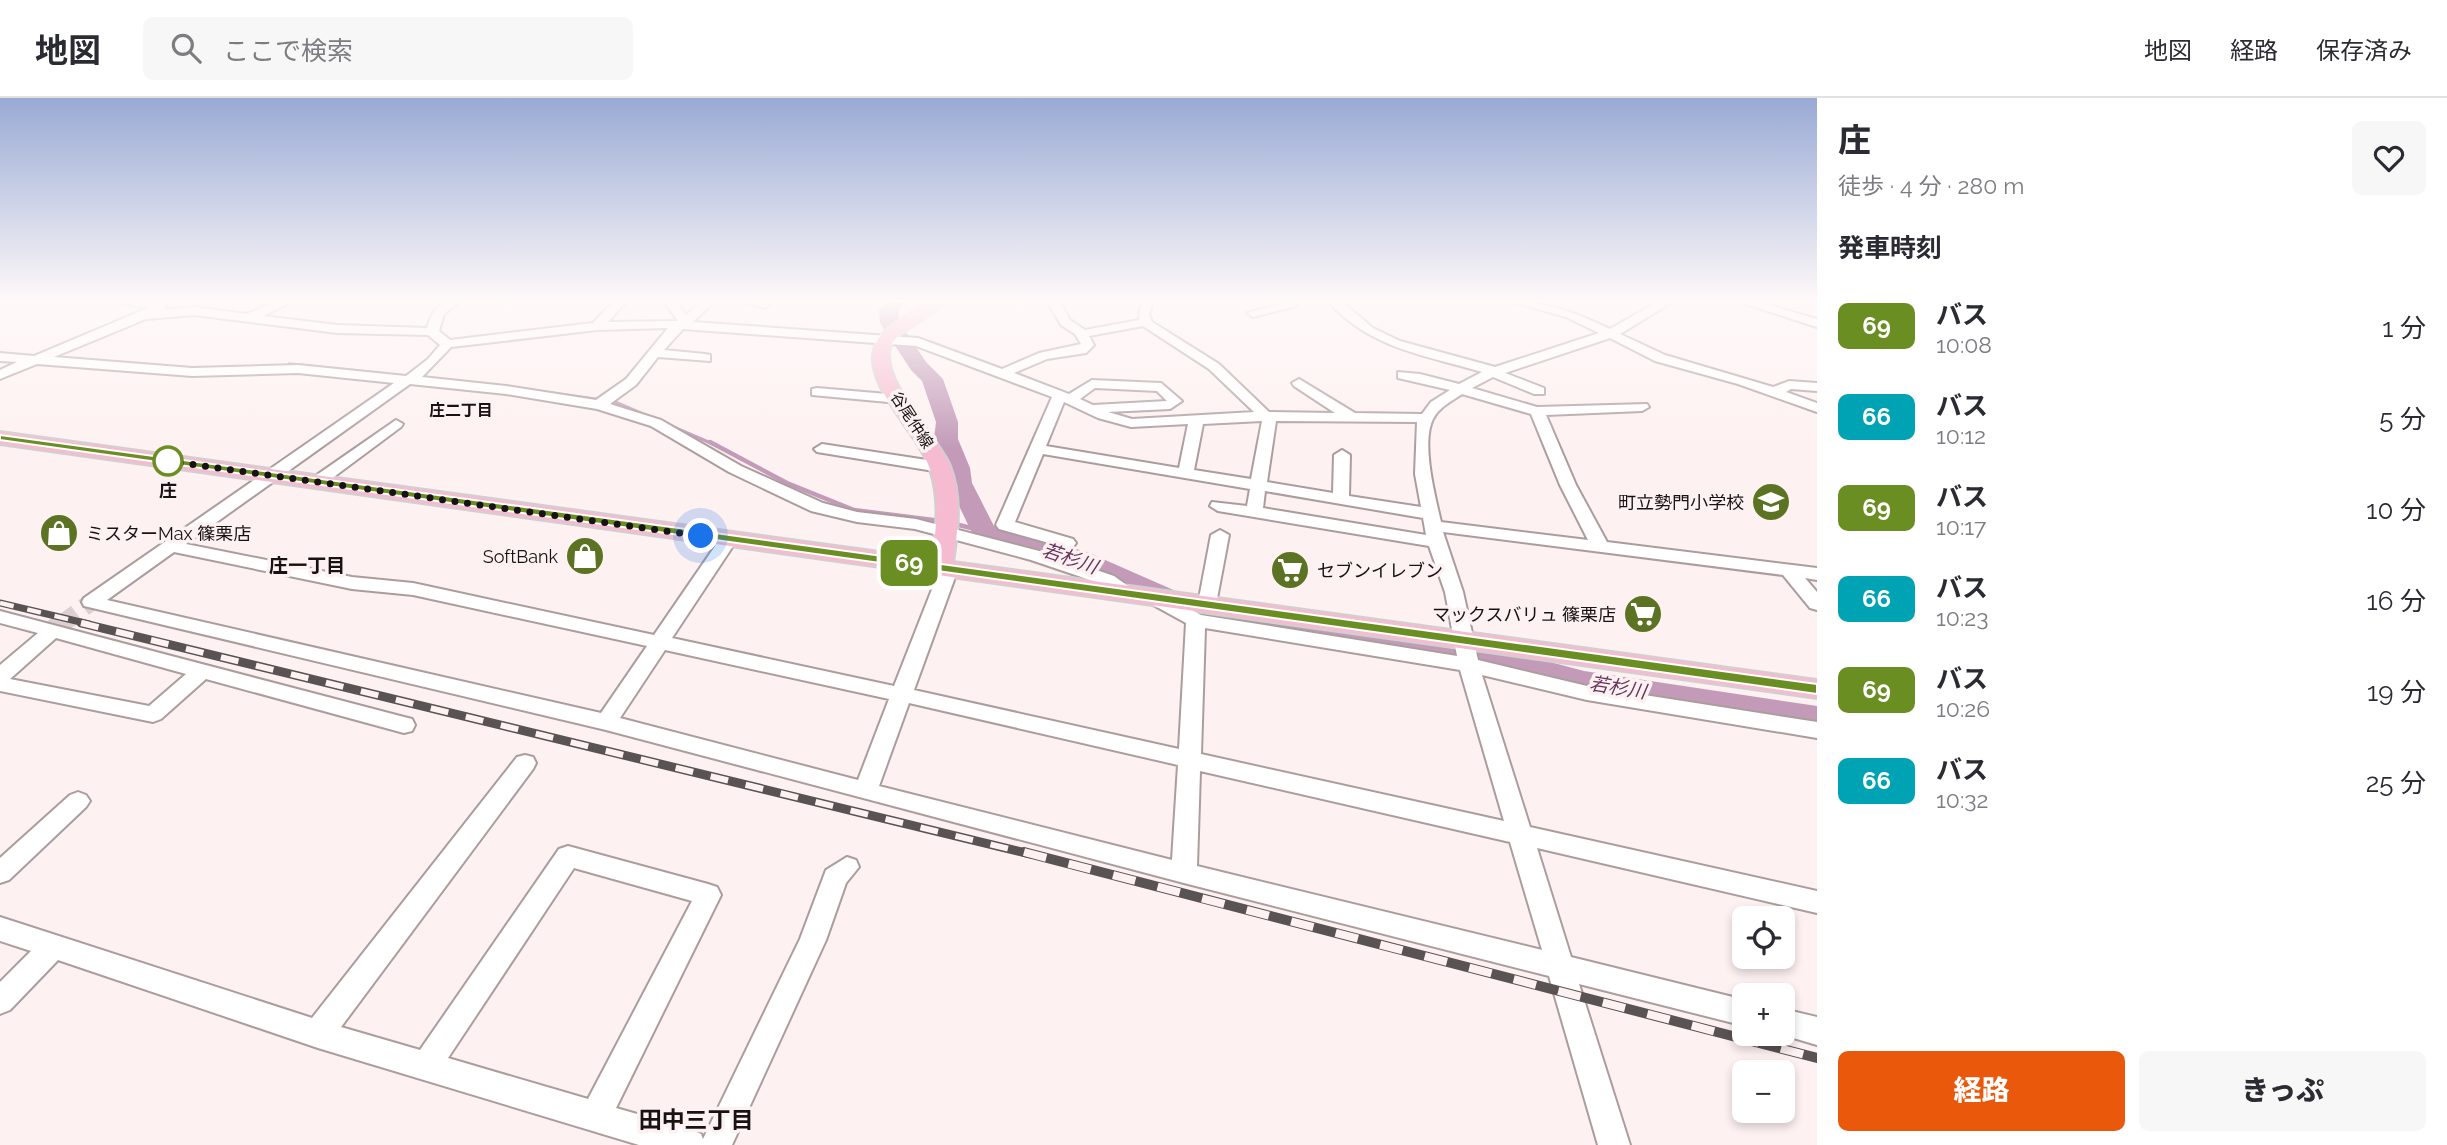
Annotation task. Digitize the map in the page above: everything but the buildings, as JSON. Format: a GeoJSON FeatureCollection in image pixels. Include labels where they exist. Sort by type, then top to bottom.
{"type":"FeatureCollection","features":[{"type":"Feature","properties":{"kind":"main road","name":"谷尾仲線"},"geometry":{"type":"LineString","coordinates":[[885,350],[879,364],[884,378],[918,425],[940,467],[950,509],[945,568]]}},
{"type":"Feature","properties":{"kind":"main road"},"geometry":{"type":"LineString","coordinates":[[0,438],[1158,597],[1201,609],[1466,652],[1817,689]]}},
{"type":"Feature","properties":{"kind":"street"},"geometry":{"type":"LineString","coordinates":[[0,375],[58,350]]}},
{"type":"Feature","properties":{"kind":"street"},"geometry":{"type":"LineString","coordinates":[[444,350],[441,355],[407,381],[91,602],[606,722],[1184,873],[1732,1010]]}},
{"type":"Feature","properties":{"kind":"street"},"geometry":{"type":"LineString","coordinates":[[600,405],[631,382],[658,350]]}},
{"type":"Feature","properties":{"kind":"street"},"geometry":{"type":"LineString","coordinates":[[938,350],[1131,423],[1265,416],[1426,418]]}},
{"type":"Feature","properties":{"kind":"street"},"geometry":{"type":"LineString","coordinates":[[1000,374],[1044,356],[1081,350]]}},
{"type":"Feature","properties":{"kind":"street"},"geometry":{"type":"LineString","coordinates":[[1189,350],[1226,373],[1269,421],[1254,511]]}},
{"type":"Feature","properties":{"kind":"street"},"geometry":{"type":"LineString","coordinates":[[1416,350],[1454,358],[1539,391]]}},
{"type":"Feature","properties":{"kind":"street"},"geometry":{"type":"LineString","coordinates":[[1561,350],[1492,372],[1436,405],[1426,418],[1423,428],[1423,474],[1434,527],[1454,592],[1466,652],[1518,833],[1614,1145]]}},
{"type":"Feature","properties":{"kind":"street"},"geometry":{"type":"LineString","coordinates":[[1643,350],[1660,358],[1743,381],[1817,408]]}},
{"type":"Feature","properties":{"kind":"street"},"geometry":{"type":"LineString","coordinates":[[655,353],[705,358]]}},
{"type":"Feature","properties":{"kind":"street"},"geometry":{"type":"LineString","coordinates":[[0,357],[204,373],[299,369],[506,390],[600,405],[656,423],[736,469],[839,514],[948,532],[1037,556],[1108,580],[1130,594]]}},
{"type":"Feature","properties":{"kind":"street"},"geometry":{"type":"LineString","coordinates":[[1403,375],[1428,378],[1462,388],[1514,408],[1537,411],[1642,407]]}},
{"type":"Feature","properties":{"kind":"street"},"geometry":{"type":"LineString","coordinates":[[1299,383],[1350,416]]}},
{"type":"Feature","properties":{"kind":"street"},"geometry":{"type":"LineString","coordinates":[[1067,543],[1005,525],[1065,398],[1092,384],[1161,387],[1175,401],[1170,405],[1089,408]]}},
{"type":"Feature","properties":{"kind":"street"},"geometry":{"type":"LineString","coordinates":[[1773,393],[1789,385],[1817,387]]}},
{"type":"Feature","properties":{"kind":"street"},"geometry":{"type":"LineString","coordinates":[[817,392],[899,398]]}},
{"type":"Feature","properties":{"kind":"street"},"geometry":{"type":"LineString","coordinates":[[1537,411],[1568,485],[1600,546]]}},
{"type":"Feature","properties":{"kind":"street"},"geometry":{"type":"LineString","coordinates":[[1186,473],[1196,421]]}},
{"type":"Feature","properties":{"kind":"street"},"geometry":{"type":"LineString","coordinates":[[317,482],[396,424]]}},
{"type":"Feature","properties":{"kind":"street"},"geometry":{"type":"LineString","coordinates":[[822,449],[940,467]]}},
{"type":"Feature","properties":{"kind":"street"},"geometry":{"type":"LineString","coordinates":[[1044,450],[1341,498],[1434,527]]}},
{"type":"Feature","properties":{"kind":"street"},"geometry":{"type":"LineString","coordinates":[[1341,498],[1342,455]]}},
{"type":"Feature","properties":{"kind":"street"},"geometry":{"type":"LineString","coordinates":[[1217,506],[1434,527],[1817,573]]}},
{"type":"Feature","properties":{"kind":"street"},"geometry":{"type":"LineString","coordinates":[[1184,873],[1201,609],[1220,535]]}},
{"type":"Feature","properties":{"kind":"street"},"geometry":{"type":"LineString","coordinates":[[1037,556],[1045,538]]}},
{"type":"Feature","properties":{"kind":"street"},"geometry":{"type":"LineString","coordinates":[[606,722],[728,540]]}},
{"type":"Feature","properties":{"kind":"street"},"geometry":{"type":"LineString","coordinates":[[172,546],[352,583],[413,589],[904,695],[1817,902]]}},
{"type":"Feature","properties":{"kind":"street"},"geometry":{"type":"LineString","coordinates":[[865,791],[904,695],[945,568]]}},
{"type":"Feature","properties":{"kind":"street"},"geometry":{"type":"LineString","coordinates":[[1787,569],[1817,604]]}},
{"type":"Feature","properties":{"kind":"street"},"geometry":{"type":"LineString","coordinates":[[0,617],[404,725]]}},
{"type":"Feature","properties":{"kind":"street"},"geometry":{"type":"LineString","coordinates":[[0,676],[53,631]]}},
{"type":"Feature","properties":{"kind":"street"},"geometry":{"type":"LineString","coordinates":[[1466,652],[1587,693],[1814,734]]}},
{"type":"Feature","properties":{"kind":"street"},"geometry":{"type":"LineString","coordinates":[[0,684],[153,713],[202,671]]}},
{"type":"Feature","properties":{"kind":"street"},"geometry":{"type":"LineString","coordinates":[[318,1034],[524,763]]}},
{"type":"Feature","properties":{"kind":"street"},"geometry":{"type":"LineString","coordinates":[[0,873],[78,802]]}},
{"type":"Feature","properties":{"kind":"street"},"geometry":{"type":"LineString","coordinates":[[426,1066],[568,856],[708,895],[595,1117]]}},
{"type":"Feature","properties":{"kind":"street"},"geometry":{"type":"LineString","coordinates":[[716,1145],[813,940],[835,877],[847,867]]}},
{"type":"Feature","properties":{"kind":"street"},"geometry":{"type":"LineString","coordinates":[[0,929],[318,1034],[690,1145]]}},
{"type":"Feature","properties":{"kind":"street"},"geometry":{"type":"LineString","coordinates":[[0,1001],[53,947]]}},
{"type":"Feature","properties":{"kind":"street"},"geometry":{"type":"LineString","coordinates":[[1795,1025],[1817,1031]]}},
{"type":"Feature","properties":{"kind":"waterway","name":"若杉川"},"geometry":{"type":"LineString","coordinates":[[907,350],[918,366],[932,379],[947,422],[946,439],[958,468],[960,483],[983,531],[1077,558],[1203,614],[1320,634],[1419,644],[1505,660],[1584,682],[1817,718]]}},
{"type":"Feature","properties":{"kind":"waterway"},"geometry":{"type":"LineString","coordinates":[[289,364],[386,374]]}},
{"type":"Feature","properties":{"kind":"waterway"},"geometry":{"type":"LineString","coordinates":[[493,385],[615,402],[713,444]]}},
{"type":"Feature","properties":{"kind":"waterway"},"geometry":{"type":"LineString","coordinates":[[710,442],[787,483],[854,510],[941,521]]}},
{"type":"Feature","properties":{"kind":"waterway"},"geometry":{"type":"LineString","coordinates":[[951,523],[983,531]]}},
{"type":"Feature","properties":{"kind":"tunnel"},"geometry":{"type":"LineString","coordinates":[[62,624],[91,602]]}},
{"type":"Feature","properties":{"kind":"tunnel"},"geometry":{"type":"LineString","coordinates":[[53,631],[64,623]]}},
{"type":"Feature","properties":{"kind":"railway"},"geometry":{"type":"LineString","coordinates":[[0,603],[89,624]]}},
{"type":"Feature","properties":{"kind":"railway"},"geometry":{"type":"LineString","coordinates":[[81,623],[1030,854]]}},
{"type":"Feature","properties":{"kind":"railway"},"geometry":{"type":"LineString","coordinates":[[1024,852],[1817,1058]]}},
{"type":"Feature","properties":{"kind":"bus line","name":"69"},"geometry":{"type":"LineString","coordinates":[[0,438],[1817,689]]}},
{"type":"Feature","properties":{"kind":"place","name":"庄"},"geometry":{"type":"Point","coordinates":[168,461]}},
{"type":"Feature","properties":{"kind":"place","name":"町立勢門小学校"},"geometry":{"type":"Point","coordinates":[1771,502]}},
{"type":"Feature","properties":{"kind":"place","name":"ミスターMax 篠栗店"},"geometry":{"type":"Point","coordinates":[59,533]}},
{"type":"Feature","properties":{"kind":"place","name":"SoftBank"},"geometry":{"type":"Point","coordinates":[585,556]}},
{"type":"Feature","properties":{"kind":"place","name":"セブンイレブン"},"geometry":{"type":"Point","coordinates":[1290,570]}},
{"type":"Feature","properties":{"kind":"place","name":"マックスバリュ 篠栗店"},"geometry":{"type":"Point","coordinates":[1643,614]}},
{"type":"Feature","properties":{"kind":"district","name":"庄二丁目"},"geometry":{"type":"Point","coordinates":[461,410]}},
{"type":"Feature","properties":{"kind":"district","name":"庄一丁目"},"geometry":{"type":"Point","coordinates":[307,565]}},
{"type":"Feature","properties":{"kind":"district","name":"田中三丁目"},"geometry":{"type":"Point","coordinates":[696,1119]}},
{"type":"Feature","properties":{"kind":"route"},"geometry":{"type":"LineString","coordinates":[[168,461],[701,536]]}}]}
